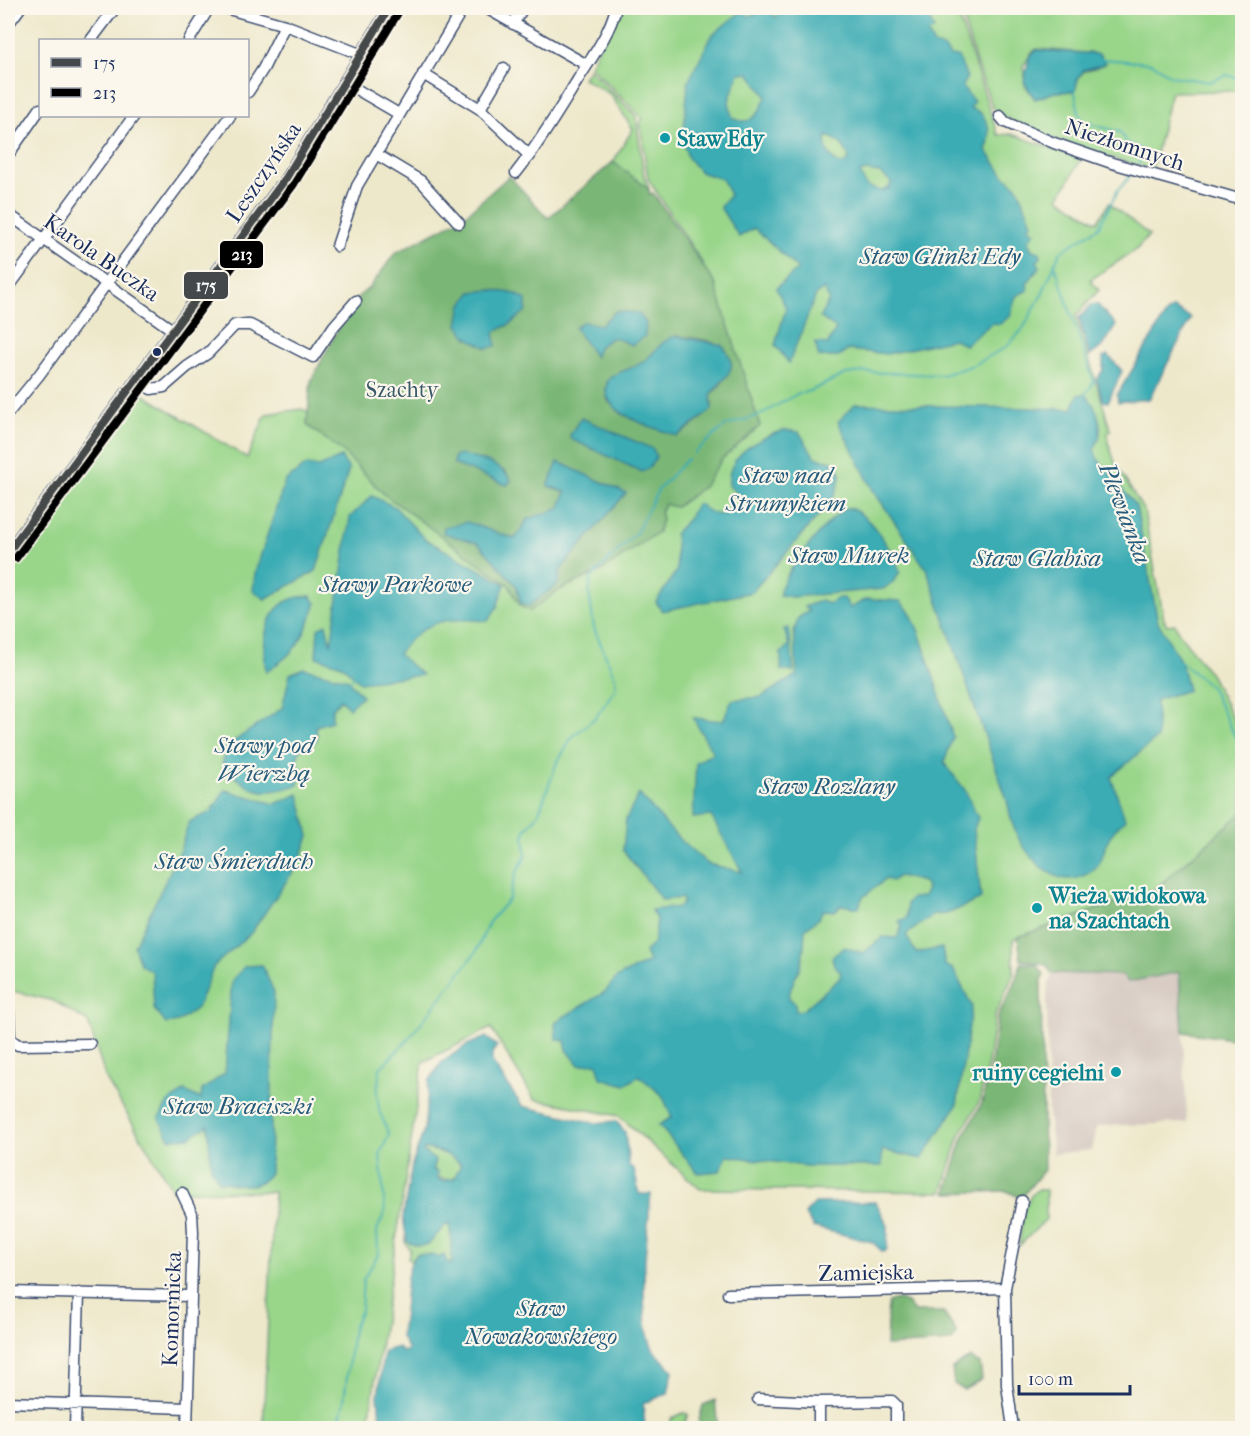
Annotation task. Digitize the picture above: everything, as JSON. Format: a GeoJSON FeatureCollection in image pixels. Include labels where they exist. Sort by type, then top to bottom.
{"type":"FeatureCollection","features":[{"type":"Feature","properties":{"kind":"street"},"geometry":{"type":"LineString","coordinates":[[8,24],[20,8]]}},
{"type":"Feature","properties":{"kind":"street"},"geometry":{"type":"LineString","coordinates":[[92,39],[115,8]]}},
{"type":"Feature","properties":{"kind":"street"},"geometry":{"type":"LineString","coordinates":[[190,39],[209,8]]}},
{"type":"Feature","properties":{"kind":"street"},"geometry":{"type":"LineString","coordinates":[[225,8],[285,25],[360,54]]}},
{"type":"Feature","properties":{"kind":"street","name":"Leszczyńska"},"geometry":{"type":"LineString","coordinates":[[8,552],[286,178],[388,8]]}},
{"type":"Feature","properties":{"kind":"street"},"geometry":{"type":"LineString","coordinates":[[337,246],[357,186],[463,8]]}},
{"type":"Feature","properties":{"kind":"street"},"geometry":{"type":"LineString","coordinates":[[486,8],[587,65]]}},
{"type":"Feature","properties":{"kind":"street"},"geometry":{"type":"LineString","coordinates":[[513,24],[523,8]]}},
{"type":"Feature","properties":{"kind":"street"},"geometry":{"type":"LineString","coordinates":[[516,173],[530,156],[587,65],[608,30],[616,8]]}},
{"type":"Feature","properties":{"kind":"street"},"geometry":{"type":"LineString","coordinates":[[249,90],[263,69],[285,25]]}},
{"type":"Feature","properties":{"kind":"street"},"geometry":{"type":"LineString","coordinates":[[480,109],[504,68]]}},
{"type":"Feature","properties":{"kind":"street"},"geometry":{"type":"LineString","coordinates":[[423,74],[480,109],[485,117],[530,156]]}},
{"type":"Feature","properties":{"kind":"street"},"geometry":{"type":"LineString","coordinates":[[344,82],[399,114]]}},
{"type":"Feature","properties":{"kind":"street"},"geometry":{"type":"LineString","coordinates":[[8,155],[39,110]]}},
{"type":"Feature","properties":{"kind":"street","name":"Niezłomnych"},"geometry":{"type":"LineString","coordinates":[[1000,116],[1005,122],[1076,151],[1242,200]]}},
{"type":"Feature","properties":{"kind":"street"},"geometry":{"type":"LineString","coordinates":[[8,288],[133,117]]}},
{"type":"Feature","properties":{"kind":"street"},"geometry":{"type":"LineString","coordinates":[[8,413],[106,285],[229,117]]}},
{"type":"Feature","properties":{"kind":"street"},"geometry":{"type":"LineString","coordinates":[[376,154],[421,181],[459,223]]}},
{"type":"Feature","properties":{"kind":"street","name":"Karola Buczka"},"geometry":{"type":"LineString","coordinates":[[8,214],[174,331]]}},
{"type":"Feature","properties":{"kind":"street"},"geometry":{"type":"LineString","coordinates":[[137,380],[151,389],[164,387],[208,353],[236,325],[249,325],[313,357],[327,335],[356,301]]}},
{"type":"Feature","properties":{"kind":"street"},"geometry":{"type":"LineString","coordinates":[[8,997],[10,1039],[18,1045],[90,1044]]}},
{"type":"Feature","properties":{"kind":"street","name":"Komornicka"},"geometry":{"type":"LineString","coordinates":[[182,1193],[192,1214],[187,1428]]}},
{"type":"Feature","properties":{"kind":"street"},"geometry":{"type":"LineString","coordinates":[[1013,1428],[1007,1385],[1005,1288],[1022,1201]]}},
{"type":"Feature","properties":{"kind":"street","name":"Zamiejska"},"geometry":{"type":"LineString","coordinates":[[728,1294],[1005,1288]]}},
{"type":"Feature","properties":{"kind":"street"},"geometry":{"type":"LineString","coordinates":[[8,1292],[190,1296]]}},
{"type":"Feature","properties":{"kind":"street"},"geometry":{"type":"LineString","coordinates":[[75,1428],[80,1293]]}},
{"type":"Feature","properties":{"kind":"street"},"geometry":{"type":"LineString","coordinates":[[758,1399],[819,1402],[892,1401],[896,1405],[896,1428]]}},
{"type":"Feature","properties":{"kind":"street"},"geometry":{"type":"LineString","coordinates":[[8,1402],[187,1408]]}},
{"type":"Feature","properties":{"kind":"street"},"geometry":{"type":"LineString","coordinates":[[819,1402],[819,1428]]}},
{"type":"Feature","properties":{"kind":"shaded area","name":"ruiny cegielni"},"geometry":{"type":"Polygon","coordinates":[[[1052,971],[1180,972],[1187,1123],[1097,1126],[1092,1150],[1053,1154],[1048,1113],[1047,993],[1052,971]]]}},
{"type":"Feature","properties":{"kind":"green space","name":"Szachty"},"geometry":{"type":"Polygon","coordinates":[[[618,8],[956,8],[998,135],[1012,134],[1081,159],[1059,198],[1097,222],[1109,203],[1149,235],[1137,249],[1090,280],[1099,290],[1076,316],[1111,431],[1108,433],[1108,442],[1116,465],[1144,511],[1164,620],[1167,625],[1175,624],[1179,633],[1210,674],[1242,736],[1242,813],[1155,889],[1013,939],[1014,973],[995,1015],[988,1064],[979,1102],[960,1135],[942,1192],[700,1189],[619,1116],[534,1099],[491,1028],[423,1062],[368,1428],[263,1428],[274,1192],[173,1191],[106,1079],[88,1022],[54,1001],[8,990],[8,566],[45,516],[49,516],[52,512],[50,510],[141,393],[247,458],[266,414],[302,409],[308,412],[307,425],[343,452],[385,495],[509,585],[520,606],[530,611],[559,590],[601,571],[658,532],[662,520],[660,511],[665,504],[676,507],[704,486],[722,459],[760,425],[703,264],[648,179],[640,122],[643,119],[590,66],[618,8]]]}},
{"type":"Feature","properties":{"kind":"green space"},"geometry":{"type":"Polygon","coordinates":[[[960,8],[1242,8],[1242,91],[1171,92],[1152,169],[1046,136],[1006,117],[993,108],[976,63],[960,8]],[[1037,49],[1032,52],[1022,68],[1025,70],[1025,85],[1035,99],[1055,92],[1075,91],[1082,73],[1106,63],[1099,54],[1037,49]]]}},
{"type":"Feature","properties":{"kind":"green space"},"geometry":{"type":"Polygon","coordinates":[[[589,69],[636,116],[644,176],[649,189],[613,162],[633,129],[610,94],[583,78],[589,69]]]}},
{"type":"Feature","properties":{"kind":"green space","name":"Szachty"},"geometry":{"type":"Polygon","coordinates":[[[613,162],[649,189],[649,194],[653,193],[715,283],[760,426],[722,459],[704,486],[676,507],[665,504],[660,511],[662,520],[658,532],[601,571],[559,590],[530,611],[520,606],[509,585],[385,495],[343,452],[307,425],[311,381],[352,302],[371,286],[395,253],[462,218],[509,176],[548,218],[613,162]],[[492,290],[472,292],[493,332],[510,324],[516,294],[492,290]],[[616,311],[601,325],[582,323],[576,328],[596,356],[598,347],[613,337],[632,345],[616,311]],[[677,336],[642,363],[611,377],[607,382],[608,401],[622,414],[676,435],[696,423],[711,408],[710,395],[720,386],[731,366],[724,350],[718,345],[677,336]],[[454,464],[507,485],[511,480],[505,471],[454,464]],[[548,486],[566,492],[559,510],[528,519],[515,539],[491,532],[478,543],[516,585],[521,604],[544,594],[558,584],[561,569],[625,493],[548,486]]]}},
{"type":"Feature","properties":{"kind":"green space"},"geometry":{"type":"Polygon","coordinates":[[[1242,813],[1242,1036],[1232,1039],[1183,1032],[1179,972],[1128,982],[1122,975],[1051,973],[1047,965],[1021,960],[1018,937],[1155,889],[1242,813]]]}},
{"type":"Feature","properties":{"kind":"green space"},"geometry":{"type":"Polygon","coordinates":[[[1021,963],[1037,965],[1044,974],[1041,984],[1044,1170],[1021,1198],[1007,1191],[948,1193],[946,1192],[963,1137],[982,1103],[991,1065],[998,1016],[1014,985],[1021,963]]]}},
{"type":"Feature","properties":{"kind":"green space"},"geometry":{"type":"Polygon","coordinates":[[[424,1148],[450,1155],[461,1165],[454,1179],[438,1177],[435,1160],[423,1151],[424,1148]]]}},
{"type":"Feature","properties":{"kind":"green space"},"geometry":{"type":"Polygon","coordinates":[[[1037,1190],[1046,1190],[1046,1219],[1019,1246],[1025,1208],[1037,1190]]]}},
{"type":"Feature","properties":{"kind":"green space"},"geometry":{"type":"Polygon","coordinates":[[[446,1224],[450,1224],[452,1265],[437,1258],[413,1258],[411,1262],[408,1258],[410,1249],[405,1242],[406,1230],[408,1242],[438,1234],[446,1224]]]}},
{"type":"Feature","properties":{"kind":"green space"},"geometry":{"type":"Polygon","coordinates":[[[897,1299],[907,1303],[914,1312],[943,1312],[957,1333],[951,1342],[886,1346],[888,1302],[897,1299]]]}},
{"type":"Feature","properties":{"kind":"green space"},"geometry":{"type":"Polygon","coordinates":[[[970,1358],[980,1364],[982,1379],[964,1390],[954,1384],[952,1369],[970,1358]]]}},
{"type":"Feature","properties":{"kind":"green space"},"geometry":{"type":"Polygon","coordinates":[[[715,1400],[718,1428],[697,1428],[703,1405],[715,1400]]]}},
{"type":"Feature","properties":{"kind":"green space"},"geometry":{"type":"Polygon","coordinates":[[[683,1413],[688,1414],[683,1428],[670,1428],[671,1419],[683,1413]]]}},
{"type":"Feature","properties":{"kind":"water","name":"Staw Glinki Edy"},"geometry":{"type":"Polygon","coordinates":[[[792,8],[929,8],[927,13],[934,30],[928,33],[934,45],[945,49],[950,56],[958,57],[967,77],[962,86],[974,102],[970,108],[982,114],[988,125],[989,137],[986,150],[1003,174],[1018,188],[1032,223],[1028,228],[1035,232],[1028,241],[1032,250],[1040,252],[1041,258],[1037,261],[1040,267],[1027,283],[1028,290],[1016,296],[1010,316],[1000,324],[992,323],[965,345],[954,339],[887,354],[848,350],[838,357],[819,357],[815,343],[828,344],[836,329],[820,317],[829,300],[824,289],[816,295],[789,363],[775,345],[786,308],[776,288],[798,269],[754,228],[739,237],[720,207],[730,195],[722,179],[700,172],[688,158],[683,142],[688,82],[712,35],[742,11],[749,16],[769,10],[775,17],[792,8]],[[739,73],[729,101],[732,117],[744,121],[758,113],[766,96],[749,73],[739,73]],[[827,136],[826,148],[831,157],[837,163],[844,164],[849,159],[844,148],[827,136]],[[866,171],[860,173],[866,186],[881,191],[889,188],[891,182],[880,173],[866,171]]]}},
{"type":"Feature","properties":{"kind":"water"},"geometry":{"type":"Polygon","coordinates":[[[1036,50],[1099,54],[1106,63],[1084,70],[1078,78],[1075,91],[1055,92],[1035,99],[1024,82],[1029,57],[1036,50]]]}},
{"type":"Feature","properties":{"kind":"water"},"geometry":{"type":"Polygon","coordinates":[[[492,290],[516,294],[526,300],[526,311],[510,324],[494,332],[496,346],[487,348],[468,338],[458,325],[462,304],[472,292],[492,290]]]}},
{"type":"Feature","properties":{"kind":"water"},"geometry":{"type":"Polygon","coordinates":[[[1097,304],[1116,325],[1104,345],[1090,356],[1079,318],[1091,305],[1097,304]]]}},
{"type":"Feature","properties":{"kind":"water"},"geometry":{"type":"Polygon","coordinates":[[[1173,308],[1191,318],[1149,399],[1118,402],[1117,395],[1166,314],[1173,308]]]}},
{"type":"Feature","properties":{"kind":"water"},"geometry":{"type":"Polygon","coordinates":[[[616,311],[638,313],[646,323],[645,336],[632,345],[613,337],[598,347],[595,357],[575,328],[582,322],[601,325],[616,311]]]}},
{"type":"Feature","properties":{"kind":"water"},"geometry":{"type":"Polygon","coordinates":[[[677,336],[722,345],[728,354],[731,368],[711,395],[712,410],[677,436],[623,414],[608,399],[606,390],[611,377],[641,363],[666,340],[677,336]]]}},
{"type":"Feature","properties":{"kind":"water"},"geometry":{"type":"Polygon","coordinates":[[[1108,355],[1122,371],[1108,402],[1103,401],[1097,379],[1103,370],[1103,357],[1108,355]]]}},
{"type":"Feature","properties":{"kind":"water","name":"Staw Glabisa"},"geometry":{"type":"Polygon","coordinates":[[[1085,394],[1094,406],[1099,420],[1100,435],[1094,449],[1097,458],[1136,506],[1158,622],[1181,662],[1188,690],[1156,700],[1157,738],[1111,777],[1125,819],[1110,837],[1097,866],[1082,877],[1069,879],[1057,877],[1046,871],[1036,862],[1020,840],[927,570],[873,490],[838,422],[855,404],[1072,409],[1078,395],[1085,394]]]}},
{"type":"Feature","properties":{"kind":"water"},"geometry":{"type":"Polygon","coordinates":[[[581,418],[653,449],[656,457],[650,467],[642,472],[571,439],[570,435],[581,418]]]}},
{"type":"Feature","properties":{"kind":"water","name":"Staw nad Strumykiem"},"geometry":{"type":"Polygon","coordinates":[[[785,430],[799,432],[814,456],[828,460],[838,467],[840,477],[832,500],[752,592],[662,611],[656,602],[677,570],[675,533],[689,518],[696,504],[718,514],[739,508],[744,500],[729,486],[729,475],[733,465],[746,449],[765,437],[785,430]]]}},
{"type":"Feature","properties":{"kind":"water"},"geometry":{"type":"Polygon","coordinates":[[[462,455],[495,466],[511,480],[507,485],[454,464],[454,456],[462,455]]]}},
{"type":"Feature","properties":{"kind":"water"},"geometry":{"type":"Polygon","coordinates":[[[341,457],[349,469],[316,571],[265,599],[253,591],[255,573],[285,481],[307,465],[319,467],[341,457]]]}},
{"type":"Feature","properties":{"kind":"water","name":"Stawy Parkowe"},"geometry":{"type":"Polygon","coordinates":[[[558,462],[626,493],[561,569],[558,584],[529,606],[521,604],[516,585],[478,543],[443,533],[444,527],[467,522],[515,539],[528,519],[559,509],[566,492],[548,486],[558,462]]]}},
{"type":"Feature","properties":{"kind":"water","name":"Stawy Parkowe"},"geometry":{"type":"Polygon","coordinates":[[[372,496],[395,507],[425,539],[505,584],[497,607],[488,621],[460,620],[437,623],[427,627],[408,642],[398,654],[422,675],[360,682],[342,665],[316,657],[318,628],[326,624],[331,645],[350,517],[372,496]]]}},
{"type":"Feature","properties":{"kind":"water","name":"Staw Murek"},"geometry":{"type":"Polygon","coordinates":[[[848,508],[864,517],[886,544],[900,572],[893,582],[883,589],[792,597],[780,595],[781,587],[787,576],[807,547],[831,520],[848,508]]]}},
{"type":"Feature","properties":{"kind":"water"},"geometry":{"type":"Polygon","coordinates":[[[311,596],[316,603],[303,635],[286,658],[266,672],[264,645],[269,621],[284,603],[296,598],[311,596]]]}},
{"type":"Feature","properties":{"kind":"water","name":"Staw Rozlany"},"geometry":{"type":"Polygon","coordinates":[[[838,598],[844,598],[850,608],[867,599],[900,601],[910,612],[919,632],[953,737],[944,763],[965,790],[978,818],[974,829],[981,899],[947,914],[933,915],[906,935],[916,953],[942,948],[945,965],[953,969],[972,1006],[957,1105],[922,1159],[882,1150],[882,1166],[806,1166],[727,1156],[720,1171],[698,1173],[659,1125],[672,1117],[662,1095],[639,1076],[625,1085],[601,1078],[597,1063],[579,1065],[567,1050],[565,1041],[556,1039],[555,1022],[605,992],[617,977],[649,962],[645,952],[653,944],[657,920],[651,910],[679,907],[683,903],[682,898],[662,900],[623,850],[626,819],[639,794],[679,839],[708,864],[742,872],[711,816],[693,818],[696,763],[713,753],[693,718],[723,721],[732,700],[761,697],[797,675],[794,632],[798,618],[809,611],[804,607],[822,600],[825,603],[831,603],[838,598]],[[899,876],[892,881],[886,879],[862,898],[859,908],[841,905],[835,911],[823,910],[818,919],[805,929],[802,959],[789,998],[795,1003],[796,1011],[803,1010],[839,979],[841,973],[834,965],[832,957],[845,947],[863,953],[883,937],[897,938],[902,926],[899,921],[907,918],[907,903],[912,898],[923,897],[927,889],[923,882],[899,876]]]}},
{"type":"Feature","properties":{"kind":"water"},"geometry":{"type":"Polygon","coordinates":[[[789,628],[794,672],[781,670],[781,653],[789,645],[784,629],[789,628]]]}},
{"type":"Feature","properties":{"kind":"water","name":"Stawy pod Wierzbą"},"geometry":{"type":"Polygon","coordinates":[[[303,668],[347,679],[362,696],[349,708],[341,699],[332,709],[332,721],[316,726],[317,739],[308,748],[300,748],[296,763],[301,769],[298,785],[273,791],[256,790],[241,782],[222,766],[226,747],[282,708],[290,674],[303,668]]]}},
{"type":"Feature","properties":{"kind":"water","name":"Staw Śmierduch"},"geometry":{"type":"Polygon","coordinates":[[[225,790],[275,804],[299,794],[309,836],[299,863],[251,933],[214,966],[197,1008],[178,1022],[166,1024],[154,1009],[152,972],[140,964],[134,946],[179,853],[189,822],[212,811],[225,790]]]}},
{"type":"Feature","properties":{"kind":"water","name":"Staw Braciszki"},"geometry":{"type":"Polygon","coordinates":[[[262,965],[274,992],[270,1173],[259,1183],[240,1185],[218,1181],[211,1167],[208,1125],[190,1137],[170,1139],[159,1119],[168,1102],[185,1091],[201,1099],[202,1090],[225,1073],[232,980],[245,966],[262,965]]]}},
{"type":"Feature","properties":{"kind":"water","name":"Staw Nowakowskiego"},"geometry":{"type":"Polygon","coordinates":[[[486,1037],[497,1046],[492,1053],[492,1062],[522,1106],[595,1123],[616,1121],[625,1132],[629,1166],[634,1169],[639,1194],[651,1194],[644,1272],[647,1332],[654,1351],[673,1371],[668,1393],[643,1404],[645,1428],[381,1428],[378,1396],[384,1351],[398,1347],[402,1352],[408,1350],[400,1335],[407,1280],[412,1261],[417,1254],[433,1255],[437,1258],[444,1255],[447,1262],[452,1264],[450,1224],[446,1224],[428,1245],[417,1246],[407,1242],[403,1217],[412,1165],[424,1130],[429,1081],[442,1062],[467,1045],[486,1037]],[[424,1149],[423,1151],[435,1160],[433,1170],[438,1172],[437,1178],[442,1181],[454,1179],[461,1164],[444,1153],[424,1149]]]}},
{"type":"Feature","properties":{"kind":"water"},"geometry":{"type":"Polygon","coordinates":[[[876,1202],[888,1226],[887,1249],[883,1252],[872,1242],[813,1227],[805,1214],[815,1203],[876,1202]]]}},
{"type":"Feature","properties":{"kind":"waterway"},"geometry":{"type":"LineString","coordinates":[[1101,59],[1152,63],[1171,76],[1209,82],[1226,75],[1242,79]]}},
{"type":"Feature","properties":{"kind":"waterway"},"geometry":{"type":"LineString","coordinates":[[1074,88],[1079,114],[1083,122],[1120,132],[1127,143],[1142,150],[1139,163]]}},
{"type":"Feature","properties":{"kind":"waterway"},"geometry":{"type":"LineString","coordinates":[[694,453],[725,426],[760,415],[797,394],[810,391],[846,374],[864,372],[942,375],[974,365],[1006,347],[1023,329],[1042,294],[1060,252],[1098,228],[1118,190],[1131,175]]}},
{"type":"Feature","properties":{"kind":"waterway","name":"Plewianka"},"geometry":{"type":"LineString","coordinates":[[1054,263],[1094,382],[1085,395]]}},
{"type":"Feature","properties":{"kind":"waterway"},"geometry":{"type":"LineString","coordinates":[[338,1428],[353,1329],[361,1310],[363,1280],[378,1255],[377,1230],[385,1212],[380,1154],[389,1135],[379,1110],[377,1093],[380,1068],[408,1040],[476,952],[489,922],[509,899],[516,873],[526,856],[524,836],[526,829],[538,815],[556,765],[572,737],[596,717],[616,688],[615,678],[594,628],[589,592],[591,578],[636,533],[658,490],[687,459]]}},
{"type":"Feature","properties":{"kind":"waterway","name":"Plewianka"},"geometry":{"type":"LineString","coordinates":[[1180,661],[1210,686],[1242,750]]}},
{"type":"Feature","properties":{"kind":"waterway"},"geometry":{"type":"LineString","coordinates":[[350,681],[354,676]]}},
{"type":"Feature","properties":{"kind":"transit line","name":"175"},"geometry":{"type":"LineString","coordinates":[[8,552],[286,178],[389,8]]}},
{"type":"Feature","properties":{"kind":"transit line","name":"213"},"geometry":{"type":"LineString","coordinates":[[16,558],[294,184],[398,13]]}},
{"type":"Feature","properties":{"kind":"place","name":"Staw Edy"},"geometry":{"type":"Point","coordinates":[665,138]}},
{"type":"Feature","properties":{"kind":"place","name":"Wieża widokowa na Szachtach"},"geometry":{"type":"Point","coordinates":[1037,908]}},
{"type":"Feature","properties":{"kind":"place","name":"ruiny cegielni"},"geometry":{"type":"Point","coordinates":[1116,1072]}}]}
